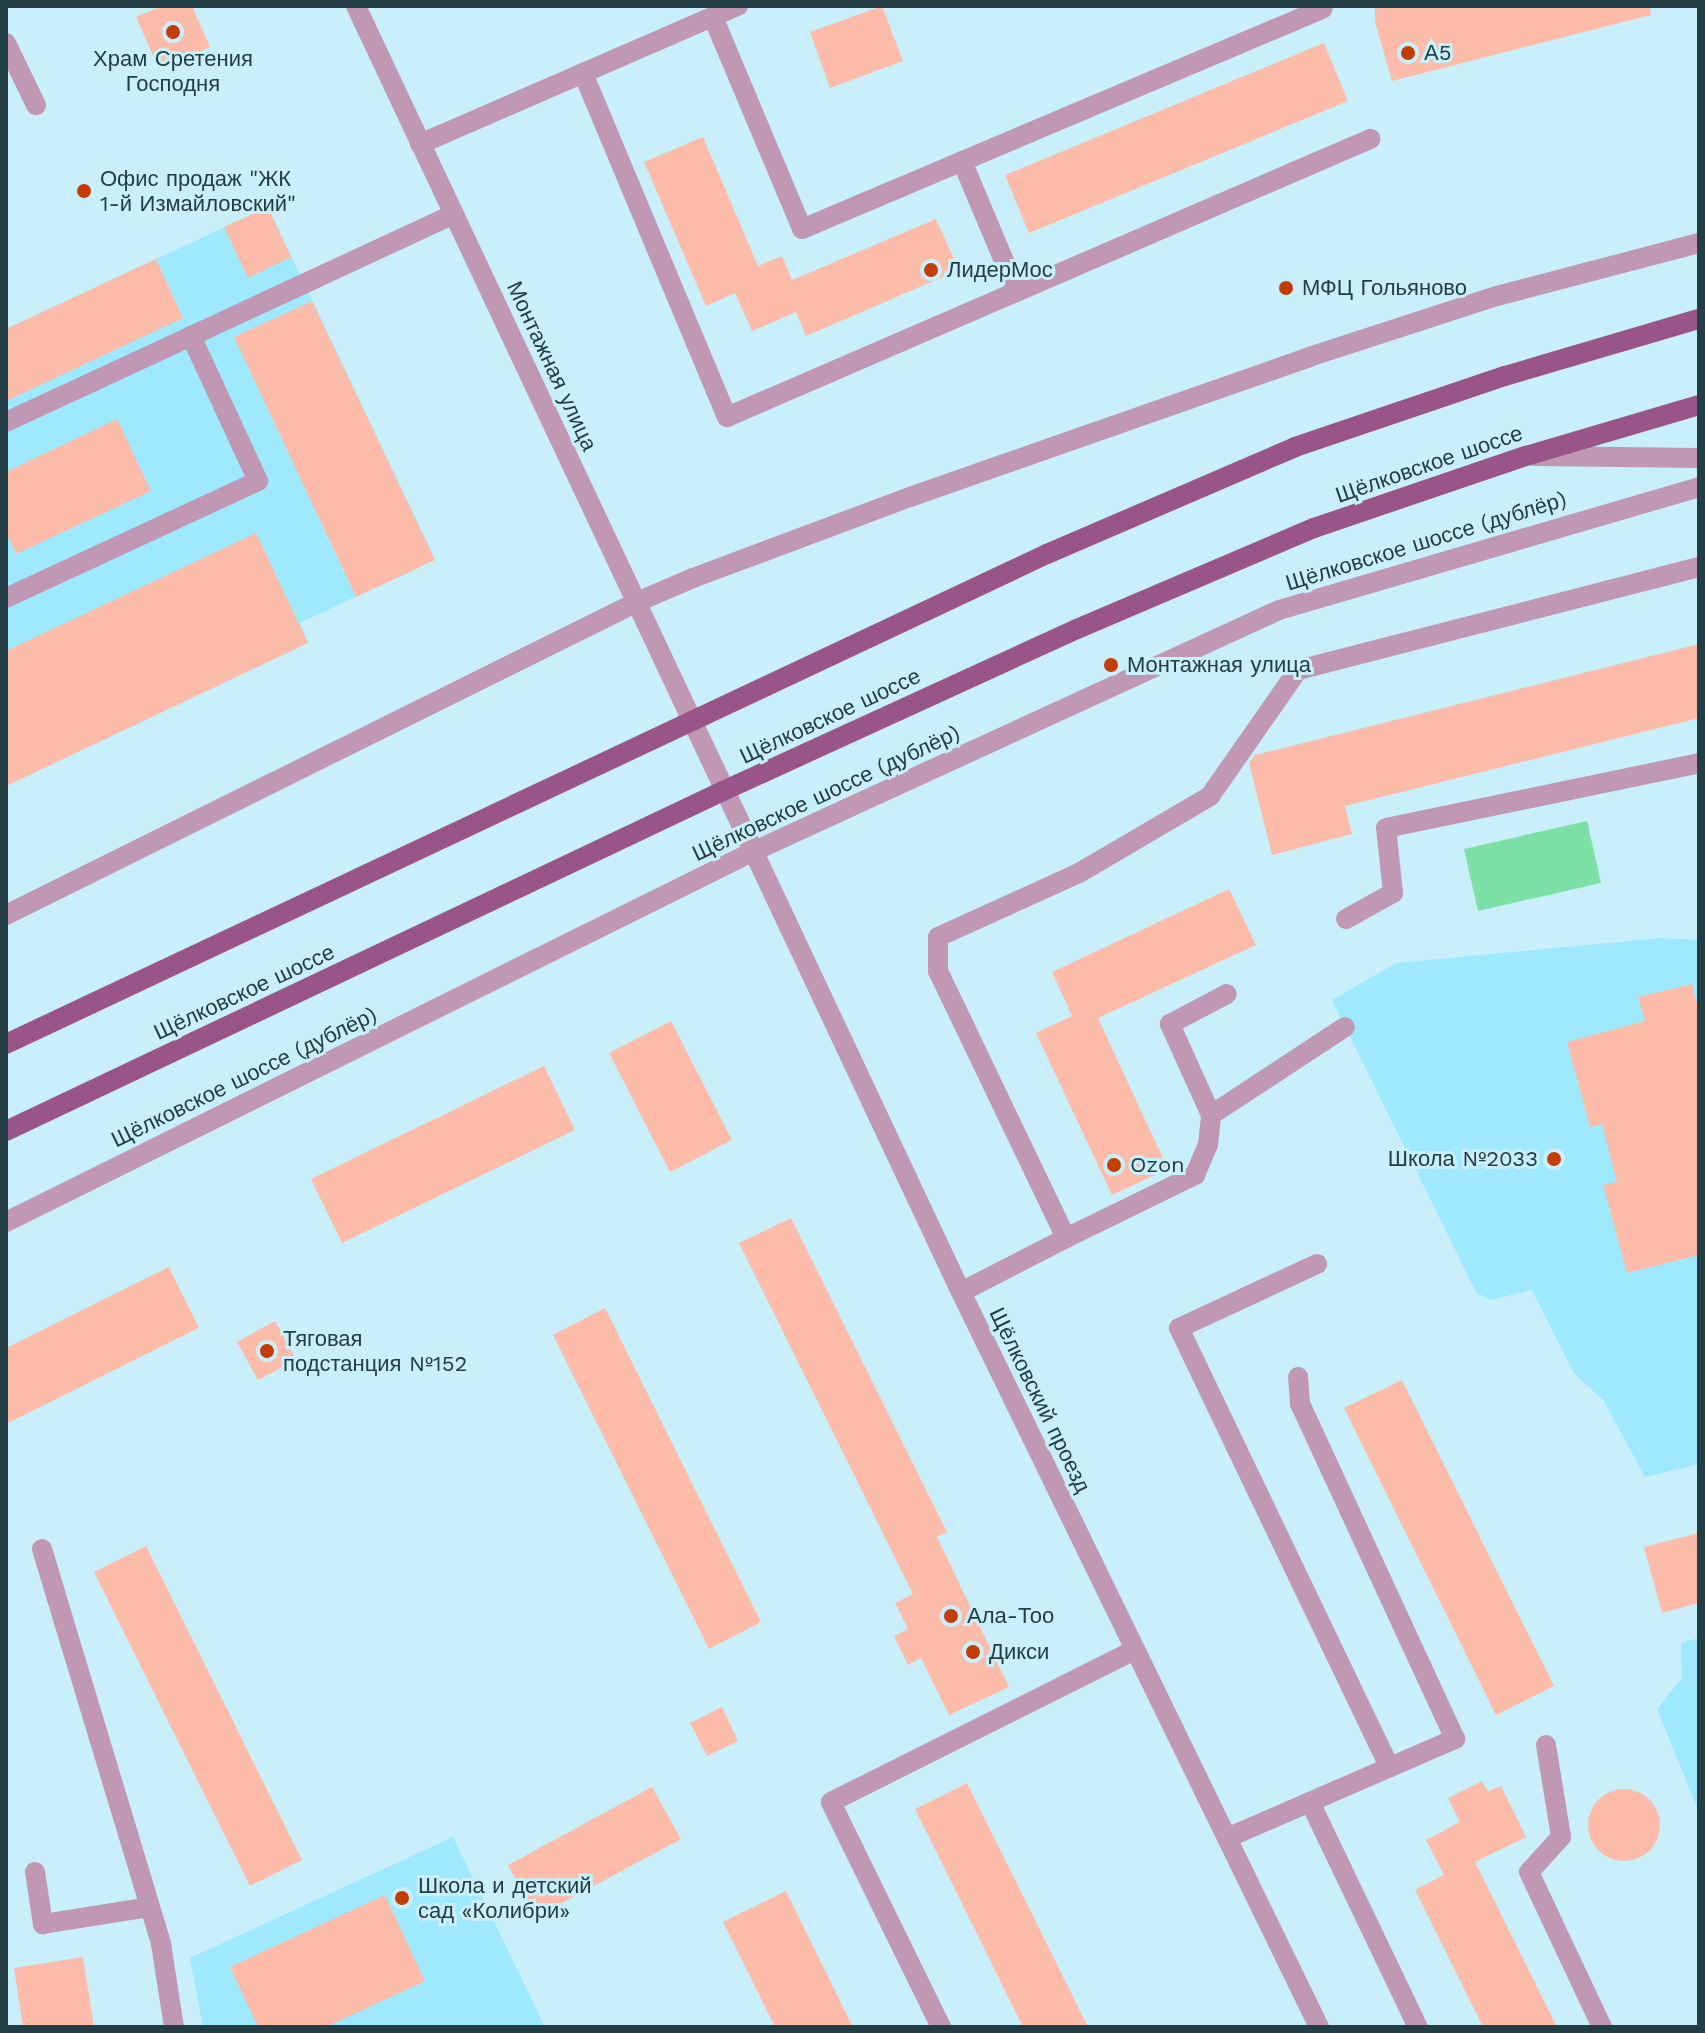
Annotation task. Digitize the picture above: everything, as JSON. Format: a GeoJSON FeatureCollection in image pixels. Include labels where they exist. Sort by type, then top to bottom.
{"type":"FeatureCollection","features":[{"type":"Feature","properties":{"kind":"main road"},"geometry":{"type":"LineString","coordinates":[[6,1044],[1047,554],[1295,447],[1505,376],[1699,319]]}},
{"type":"Feature","properties":{"kind":"main road","name":"Щёлковское шоссе"},"geometry":{"type":"LineString","coordinates":[[6,1131],[723,791],[1077,629],[1314,528],[1526,456],[1699,405]]}},
{"type":"Feature","properties":{"kind":"street","name":"Монтажная улица"},"geometry":{"type":"LineString","coordinates":[[356,6],[723,791]]}},
{"type":"Feature","properties":{"kind":"street"},"geometry":{"type":"LineString","coordinates":[[420,144],[738,6]]}},
{"type":"Feature","properties":{"kind":"street"},"geometry":{"type":"LineString","coordinates":[[713,17],[802,229],[1322,9]]}},
{"type":"Feature","properties":{"kind":"street"},"geometry":{"type":"LineString","coordinates":[[6,43],[36,105]]}},
{"type":"Feature","properties":{"kind":"street"},"geometry":{"type":"LineString","coordinates":[[583,73],[727,417],[1370,139]]}},
{"type":"Feature","properties":{"kind":"street"},"geometry":{"type":"LineString","coordinates":[[962,161],[1017,292]]}},
{"type":"Feature","properties":{"kind":"street"},"geometry":{"type":"LineString","coordinates":[[6,422],[454,214]]}},
{"type":"Feature","properties":{"kind":"street"},"geometry":{"type":"LineString","coordinates":[[6,915],[637,602],[910,497],[1306,358],[1497,296],[1699,243]]}},
{"type":"Feature","properties":{"kind":"street"},"geometry":{"type":"LineString","coordinates":[[6,598],[258,481],[191,336]]}},
{"type":"Feature","properties":{"kind":"street"},"geometry":{"type":"LineString","coordinates":[[1526,456],[1699,458]]}},
{"type":"Feature","properties":{"kind":"street","name":"Щёлковское шоссе (дублёр)"},"geometry":{"type":"LineString","coordinates":[[6,1222],[752,852],[1279,610],[1699,487]]}},
{"type":"Feature","properties":{"kind":"street"},"geometry":{"type":"LineString","coordinates":[[1066,1238],[938,971],[938,937],[1079,873],[1210,796],[1298,670],[1699,567]]}},
{"type":"Feature","properties":{"kind":"street"},"geometry":{"type":"LineString","coordinates":[[1346,919],[1393,893],[1386,828],[1699,763]]}},
{"type":"Feature","properties":{"kind":"street","name":"Щёлковский проезд"},"geometry":{"type":"LineString","coordinates":[[723,791],[961,1292],[1319,2027]]}},
{"type":"Feature","properties":{"kind":"street"},"geometry":{"type":"LineString","coordinates":[[961,1292],[1195,1175],[1208,1145],[1211,1115],[1170,1024],[1227,994]]}},
{"type":"Feature","properties":{"kind":"street"},"geometry":{"type":"LineString","coordinates":[[1211,1115],[1345,1027]]}},
{"type":"Feature","properties":{"kind":"street"},"geometry":{"type":"LineString","coordinates":[[1317,1264],[1179,1328],[1389,1767]]}},
{"type":"Feature","properties":{"kind":"street"},"geometry":{"type":"LineString","coordinates":[[1227,1838],[1455,1739],[1300,1404],[1298,1377]]}},
{"type":"Feature","properties":{"kind":"street"},"geometry":{"type":"LineString","coordinates":[[42,1549],[161,1944],[174,2027]]}},
{"type":"Feature","properties":{"kind":"street"},"geometry":{"type":"LineString","coordinates":[[941,2027],[831,1802],[1135,1650]]}},
{"type":"Feature","properties":{"kind":"street"},"geometry":{"type":"LineString","coordinates":[[1546,1745],[1561,1837],[1529,1872],[1602,2027]]}},
{"type":"Feature","properties":{"kind":"street"},"geometry":{"type":"LineString","coordinates":[[1310,1802],[1418,2027]]}},
{"type":"Feature","properties":{"kind":"street"},"geometry":{"type":"LineString","coordinates":[[35,1872],[43,1924],[149,1907]]}},
{"type":"Feature","properties":{"kind":"shaded area"},"geometry":{"type":"Polygon","coordinates":[[[268,207],[435,559],[300,623],[308,643],[6,786],[6,329],[268,207]]]}},
{"type":"Feature","properties":{"kind":"shaded area","name":"Школа №2033"},"geometry":{"type":"Polygon","coordinates":[[[1661,938],[1699,940],[1699,1464],[1645,1477],[1604,1401],[1574,1373],[1532,1290],[1490,1300],[1476,1292],[1332,1000],[1396,963],[1661,938]]]}},
{"type":"Feature","properties":{"kind":"shaded area"},"geometry":{"type":"Polygon","coordinates":[[[1699,1638],[1699,1812],[1657,1709],[1682,1678],[1681,1643],[1699,1638]]]}},
{"type":"Feature","properties":{"kind":"shaded area","name":"Школа и детский сад «Колибри»"},"geometry":{"type":"Polygon","coordinates":[[[453,1837],[545,2027],[203,2027],[190,1958],[453,1837]]]}},
{"type":"Feature","properties":{"kind":"green space"},"geometry":{"type":"Polygon","coordinates":[[[1587,821],[1601,883],[1478,911],[1464,849],[1587,821]]]}},
{"type":"Feature","properties":{"kind":"building","name":"Храм Сретения Господня"},"geometry":{"type":"Polygon","coordinates":[[[162,6],[192,6],[210,47],[159,69],[136,17],[162,6]]]}},
{"type":"Feature","properties":{"kind":"building"},"geometry":{"type":"Polygon","coordinates":[[[882,6],[903,61],[830,88],[810,32],[882,6]]]}},
{"type":"Feature","properties":{"kind":"building"},"geometry":{"type":"Polygon","coordinates":[[[1375,6],[1650,6],[1651,15],[1392,81],[1375,22],[1375,6]]]}},
{"type":"Feature","properties":{"kind":"building"},"geometry":{"type":"Polygon","coordinates":[[[1324,43],[1348,101],[1029,233],[1005,175],[1324,43]]]}},
{"type":"Feature","properties":{"kind":"building"},"geometry":{"type":"Polygon","coordinates":[[[703,137],[758,266],[782,256],[792,280],[936,219],[959,270],[806,336],[796,312],[752,331],[735,293],[706,306],[644,162],[703,137]]]}},
{"type":"Feature","properties":{"kind":"building"},"geometry":{"type":"Polygon","coordinates":[[[268,207],[291,257],[248,278],[224,227],[268,207]]]}},
{"type":"Feature","properties":{"kind":"building"},"geometry":{"type":"Polygon","coordinates":[[[156,259],[183,318],[6,401],[6,329],[156,259]]]}},
{"type":"Feature","properties":{"kind":"building"},"geometry":{"type":"Polygon","coordinates":[[[312,301],[435,560],[356,597],[234,337],[312,301]]]}},
{"type":"Feature","properties":{"kind":"building"},"geometry":{"type":"Polygon","coordinates":[[[117,419],[151,491],[16,554],[6,532],[6,472],[117,419]]]}},
{"type":"Feature","properties":{"kind":"building"},"geometry":{"type":"Polygon","coordinates":[[[256,533],[308,643],[6,786],[6,651],[256,533]]]}},
{"type":"Feature","properties":{"kind":"building"},"geometry":{"type":"Polygon","coordinates":[[[1699,644],[1699,718],[1345,806],[1352,834],[1272,855],[1249,763],[1255,755],[1699,644]]]}},
{"type":"Feature","properties":{"kind":"building"},"geometry":{"type":"Polygon","coordinates":[[[1229,889],[1256,945],[1098,1018],[1168,1169],[1112,1195],[1036,1033],[1072,1016],[1052,972],[1229,889]]]}},
{"type":"Feature","properties":{"kind":"building"},"geometry":{"type":"Polygon","coordinates":[[[1692,984],[1699,1011],[1699,1255],[1627,1273],[1603,1185],[1617,1182],[1602,1124],[1590,1127],[1567,1042],[1645,1021],[1638,997],[1692,984]]]}},
{"type":"Feature","properties":{"kind":"building"},"geometry":{"type":"Polygon","coordinates":[[[671,1021],[732,1140],[670,1172],[609,1053],[671,1021]]]}},
{"type":"Feature","properties":{"kind":"building"},"geometry":{"type":"Polygon","coordinates":[[[544,1066],[575,1130],[342,1243],[311,1179],[544,1066]]]}},
{"type":"Feature","properties":{"kind":"building"},"geometry":{"type":"Polygon","coordinates":[[[791,1218],[947,1532],[937,1537],[1009,1687],[949,1715],[921,1658],[908,1665],[894,1636],[908,1629],[895,1603],[913,1594],[739,1243],[791,1218]]]}},
{"type":"Feature","properties":{"kind":"building"},"geometry":{"type":"Polygon","coordinates":[[[169,1267],[199,1328],[6,1424],[6,1348],[169,1267]]]}},
{"type":"Feature","properties":{"kind":"building"},"geometry":{"type":"Polygon","coordinates":[[[605,1308],[761,1622],[709,1649],[553,1335],[605,1308]]]}},
{"type":"Feature","properties":{"kind":"building","name":"Тяговая подстанция №152"},"geometry":{"type":"Polygon","coordinates":[[[275,1321],[296,1360],[258,1380],[237,1342],[275,1321]]]}},
{"type":"Feature","properties":{"kind":"building"},"geometry":{"type":"Polygon","coordinates":[[[1402,1380],[1554,1686],[1496,1715],[1344,1408],[1402,1380]]]}},
{"type":"Feature","properties":{"kind":"building"},"geometry":{"type":"Polygon","coordinates":[[[1699,1533],[1699,1603],[1662,1613],[1644,1547],[1699,1533]]]}},
{"type":"Feature","properties":{"kind":"building"},"geometry":{"type":"Polygon","coordinates":[[[146,1546],[302,1860],[250,1886],[94,1572],[146,1546]]]}},
{"type":"Feature","properties":{"kind":"building"},"geometry":{"type":"Polygon","coordinates":[[[722,1707],[738,1741],[707,1756],[690,1723],[722,1707]]]}},
{"type":"Feature","properties":{"kind":"building"},"geometry":{"type":"Polygon","coordinates":[[[1482,1781],[1488,1792],[1501,1786],[1526,1837],[1475,1862],[1557,2027],[1483,2027],[1415,1890],[1444,1875],[1426,1840],[1460,1822],[1448,1798],[1482,1781]]]}},
{"type":"Feature","properties":{"kind":"building"},"geometry":{"type":"Polygon","coordinates":[[[967,1783],[1088,2027],[1023,2027],[915,1809],[967,1783]]]}},
{"type":"Feature","properties":{"kind":"building"},"geometry":{"type":"Polygon","coordinates":[[[652,1787],[681,1839],[536,1917],[508,1865],[652,1787]]]}},
{"type":"Feature","properties":{"kind":"building"},"geometry":{"type":"Polygon","coordinates":[[[1631,1789],[1650,1799],[1658,1811],[1658,1839],[1650,1851],[1638,1859],[1617,1861],[1598,1851],[1590,1839],[1588,1818],[1598,1799],[1610,1791],[1631,1789]]]}},
{"type":"Feature","properties":{"kind":"building"},"geometry":{"type":"Polygon","coordinates":[[[786,1891],[853,2027],[775,2027],[723,1922],[786,1891]]]}},
{"type":"Feature","properties":{"kind":"building"},"geometry":{"type":"Polygon","coordinates":[[[385,1895],[425,1981],[326,2027],[258,2027],[230,1967],[385,1895]]]}},
{"type":"Feature","properties":{"kind":"building"},"geometry":{"type":"Polygon","coordinates":[[[83,1957],[94,2027],[23,2027],[14,1968],[83,1957]]]}},
{"type":"Feature","properties":{"kind":"place","name":"Храм Сретения Господня"},"geometry":{"type":"Point","coordinates":[173,32]}},
{"type":"Feature","properties":{"kind":"place","name":"А5"},"geometry":{"type":"Point","coordinates":[1408,53]}},
{"type":"Feature","properties":{"kind":"place","name":"Офис продаж \"ЖК 1-й Измайловский\""},"geometry":{"type":"Point","coordinates":[84,191]}},
{"type":"Feature","properties":{"kind":"place","name":"ЛидерМос"},"geometry":{"type":"Point","coordinates":[931,270]}},
{"type":"Feature","properties":{"kind":"place","name":"МФЦ Гольяново"},"geometry":{"type":"Point","coordinates":[1286,288]}},
{"type":"Feature","properties":{"kind":"place","name":"Монтажная улица"},"geometry":{"type":"Point","coordinates":[1111,665]}},
{"type":"Feature","properties":{"kind":"place","name":"Школа №2033"},"geometry":{"type":"Point","coordinates":[1554,1159]}},
{"type":"Feature","properties":{"kind":"place","name":"Ozon"},"geometry":{"type":"Point","coordinates":[1114,1165]}},
{"type":"Feature","properties":{"kind":"place","name":"Тяговая подстанция №152"},"geometry":{"type":"Point","coordinates":[267,1351]}},
{"type":"Feature","properties":{"kind":"place","name":"Ала-Тоо"},"geometry":{"type":"Point","coordinates":[951,1616]}},
{"type":"Feature","properties":{"kind":"place","name":"Дикси"},"geometry":{"type":"Point","coordinates":[973,1652]}},
{"type":"Feature","properties":{"kind":"place","name":"Школа и детский сад «Колибри»"},"geometry":{"type":"Point","coordinates":[402,1898]}}]}
